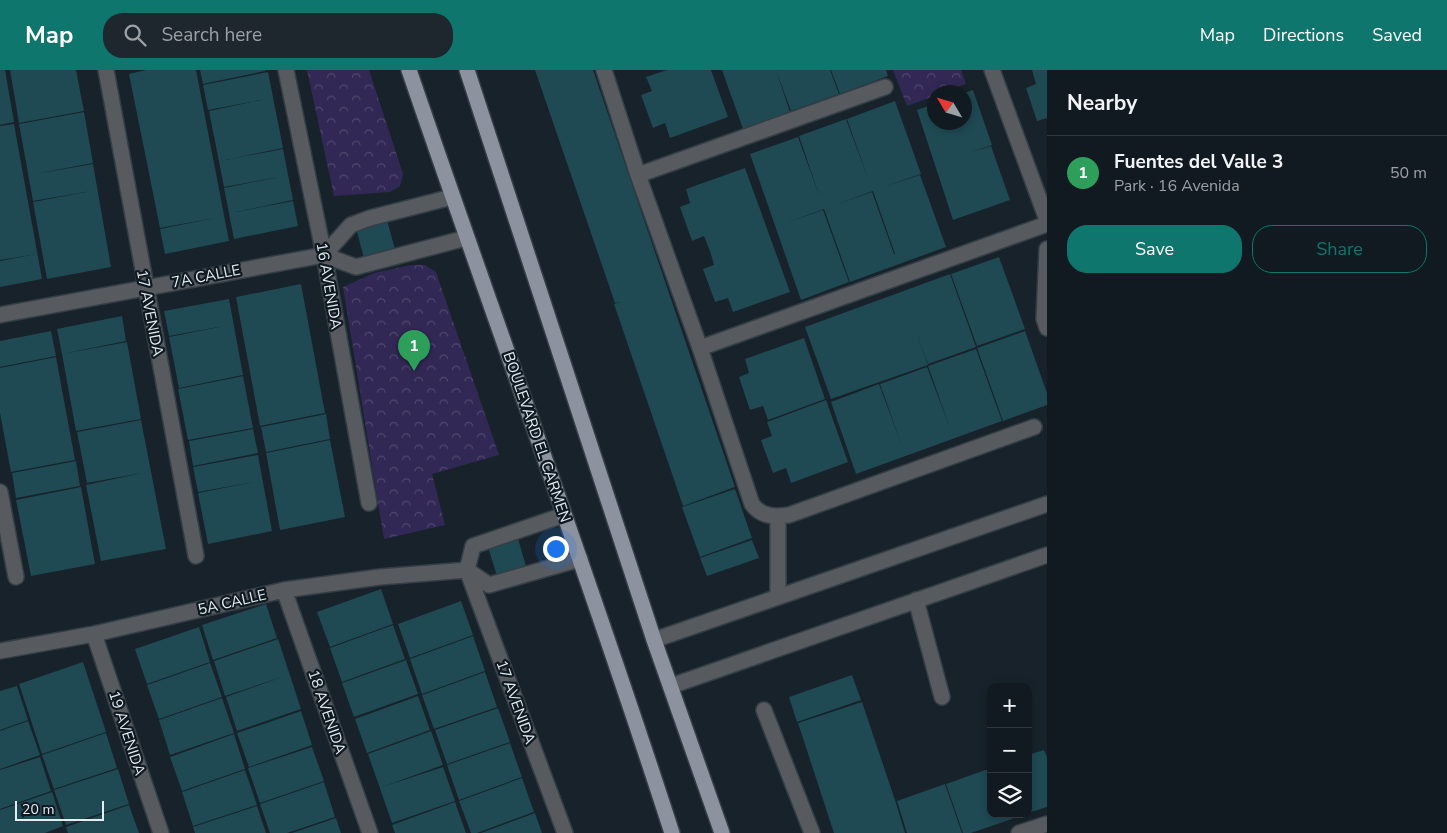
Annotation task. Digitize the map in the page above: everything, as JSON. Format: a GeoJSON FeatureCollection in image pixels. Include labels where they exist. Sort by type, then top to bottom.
{"type":"FeatureCollection","features":[{"type":"Feature","properties":{"kind":"main road","name":"BOULEVARD EL CARMEN"},"geometry":{"type":"LineString","coordinates":[[409,70],[466,238],[614,653],[672,833]]}},
{"type":"Feature","properties":{"kind":"main road"},"geometry":{"type":"LineString","coordinates":[[467,70],[654,640],[722,833]]}},
{"type":"Feature","properties":{"kind":"street","name":"17 AVENIDA"},"geometry":{"type":"LineString","coordinates":[[106,70],[196,556]]}},
{"type":"Feature","properties":{"kind":"street","name":"16 AVENIDA"},"geometry":{"type":"LineString","coordinates":[[286,70],[324,254],[369,503]]}},
{"type":"Feature","properties":{"kind":"street"},"geometry":{"type":"LineString","coordinates":[[604,70],[638,175],[700,348],[752,504],[758,511],[778,516],[789,514],[1034,427]]}},
{"type":"Feature","properties":{"kind":"street"},"geometry":{"type":"LineString","coordinates":[[700,348],[1047,222],[992,70]]}},
{"type":"Feature","properties":{"kind":"street"},"geometry":{"type":"LineString","coordinates":[[638,175],[885,87]]}},
{"type":"Feature","properties":{"kind":"street"},"geometry":{"type":"LineString","coordinates":[[452,197],[370,218],[351,225],[324,254],[356,267],[466,238]]}},
{"type":"Feature","properties":{"kind":"street"},"geometry":{"type":"LineString","coordinates":[[1047,250],[1044,319],[1047,328]]}},
{"type":"Feature","properties":{"kind":"street","name":"7A CALLE"},"geometry":{"type":"LineString","coordinates":[[0,315],[324,254]]}},
{"type":"Feature","properties":{"kind":"street"},"geometry":{"type":"LineString","coordinates":[[0,492],[16,576]]}},
{"type":"Feature","properties":{"kind":"street"},"geometry":{"type":"LineString","coordinates":[[654,640],[1047,504]]}},
{"type":"Feature","properties":{"kind":"street"},"geometry":{"type":"LineString","coordinates":[[564,516],[473,546],[467,570],[489,585],[580,559]]}},
{"type":"Feature","properties":{"kind":"street"},"geometry":{"type":"LineString","coordinates":[[778,516],[778,597]]}},
{"type":"Feature","properties":{"kind":"street"},"geometry":{"type":"LineString","coordinates":[[671,686],[1047,555]]}},
{"type":"Feature","properties":{"kind":"street","name":"17 AVENIDA"},"geometry":{"type":"LineString","coordinates":[[467,570],[565,833]]}},
{"type":"Feature","properties":{"kind":"street","name":"5A CALLE"},"geometry":{"type":"LineString","coordinates":[[0,651],[94,634],[284,590],[380,576],[467,570]]}},
{"type":"Feature","properties":{"kind":"street","name":"18 AVENIDA"},"geometry":{"type":"LineString","coordinates":[[284,590],[370,833]]}},
{"type":"Feature","properties":{"kind":"street"},"geometry":{"type":"LineString","coordinates":[[916,600],[942,697]]}},
{"type":"Feature","properties":{"kind":"street","name":"19 AVENIDA"},"geometry":{"type":"LineString","coordinates":[[94,634],[161,833]]}},
{"type":"Feature","properties":{"kind":"street"},"geometry":{"type":"LineString","coordinates":[[764,710],[812,833]]}},
{"type":"Feature","properties":{"kind":"street"},"geometry":{"type":"LineString","coordinates":[[1019,833],[1047,824]]}},
{"type":"Feature","properties":{"kind":"green space"},"geometry":{"type":"Polygon","coordinates":[[[307,70],[369,70],[403,174],[400,186],[390,192],[334,196],[307,70]]]}},
{"type":"Feature","properties":{"kind":"green space"},"geometry":{"type":"Polygon","coordinates":[[[893,70],[961,70],[966,84],[927,85],[927,99],[907,106],[893,70]]]}},
{"type":"Feature","properties":{"kind":"green space"},"geometry":{"type":"Polygon","coordinates":[[[411,265],[425,265],[436,272],[499,455],[432,474],[445,525],[384,539],[343,287],[374,273],[411,265]]]}},
{"type":"Feature","properties":{"kind":"building"},"geometry":{"type":"Polygon","coordinates":[[[0,70],[5,70],[14,122],[0,125],[0,70]]]}},
{"type":"Feature","properties":{"kind":"building"},"geometry":{"type":"Polygon","coordinates":[[[10,70],[76,70],[84,111],[19,123],[10,70]]]}},
{"type":"Feature","properties":{"kind":"building"},"geometry":{"type":"Polygon","coordinates":[[[146,70],[196,70],[229,241],[165,254],[160,229],[215,218],[160,228],[129,74],[146,70]]]}},
{"type":"Feature","properties":{"kind":"building"},"geometry":{"type":"Polygon","coordinates":[[[200,70],[265,70],[265,71],[203,84],[200,70]]]}},
{"type":"Feature","properties":{"kind":"building"},"geometry":{"type":"Polygon","coordinates":[[[535,70],[593,70],[735,487],[683,506],[614,304],[621,302],[615,303],[535,70]]]}},
{"type":"Feature","properties":{"kind":"building"},"geometry":{"type":"Polygon","coordinates":[[[667,70],[711,70],[728,117],[670,138],[665,123],[653,128],[641,95],[652,91],[646,77],[667,70]]]}},
{"type":"Feature","properties":{"kind":"building"},"geometry":{"type":"Polygon","coordinates":[[[722,70],[776,70],[790,112],[743,129],[722,70]]]}},
{"type":"Feature","properties":{"kind":"building"},"geometry":{"type":"Polygon","coordinates":[[[776,70],[830,70],[839,94],[791,111],[776,70]]]}},
{"type":"Feature","properties":{"kind":"building"},"geometry":{"type":"Polygon","coordinates":[[[831,70],[886,70],[888,76],[840,94],[831,70]]]}},
{"type":"Feature","properties":{"kind":"building"},"geometry":{"type":"Polygon","coordinates":[[[1032,70],[1047,70],[1047,118],[1037,121],[1026,88],[1036,84],[1032,70]]]}},
{"type":"Feature","properties":{"kind":"building"},"geometry":{"type":"Polygon","coordinates":[[[268,72],[283,148],[225,160],[283,149],[293,200],[236,212],[293,201],[298,226],[234,239],[224,188],[279,177],[224,187],[209,111],[266,99],[208,110],[203,85],[268,72]]]}},
{"type":"Feature","properties":{"kind":"building"},"geometry":{"type":"Polygon","coordinates":[[[972,90],[992,145],[971,152],[991,146],[1010,200],[953,220],[917,110],[927,106],[927,130],[972,130],[972,90]]]}},
{"type":"Feature","properties":{"kind":"building"},"geometry":{"type":"Polygon","coordinates":[[[895,101],[921,174],[883,187],[920,175],[946,247],[850,282],[824,209],[786,223],[823,210],[849,282],[801,300],[750,154],[798,137],[820,198],[799,136],[846,119],[869,181],[847,119],[895,101]],[[873,191],[835,205],[872,192],[895,254],[873,191]]]}},
{"type":"Feature","properties":{"kind":"building"},"geometry":{"type":"Polygon","coordinates":[[[84,112],[93,163],[35,174],[93,164],[111,267],[47,279],[33,202],[91,191],[33,201],[19,124],[84,112]]]}},
{"type":"Feature","properties":{"kind":"building"},"geometry":{"type":"Polygon","coordinates":[[[14,124],[42,279],[0,287],[0,261],[31,255],[0,260],[0,126],[14,124]]]}},
{"type":"Feature","properties":{"kind":"building"},"geometry":{"type":"Polygon","coordinates":[[[745,168],[790,292],[733,312],[728,298],[715,302],[703,269],[714,265],[710,251],[704,236],[692,241],[680,207],[690,203],[686,189],[745,168]]]}},
{"type":"Feature","properties":{"kind":"building"},"geometry":{"type":"Polygon","coordinates":[[[387,220],[396,253],[365,262],[356,228],[387,220]]]}},
{"type":"Feature","properties":{"kind":"building"},"geometry":{"type":"Polygon","coordinates":[[[999,257],[1025,329],[977,346],[951,274],[999,257]]]}},
{"type":"Feature","properties":{"kind":"building"},"geometry":{"type":"Polygon","coordinates":[[[950,274],[976,347],[928,364],[916,332],[928,365],[831,399],[805,327],[950,274]]]}},
{"type":"Feature","properties":{"kind":"building"},"geometry":{"type":"Polygon","coordinates":[[[301,284],[325,413],[260,426],[236,297],[301,284]]]}},
{"type":"Feature","properties":{"kind":"building"},"geometry":{"type":"Polygon","coordinates":[[[229,299],[243,375],[179,388],[169,337],[224,326],[169,336],[164,311],[229,299]]]}},
{"type":"Feature","properties":{"kind":"building"},"geometry":{"type":"Polygon","coordinates":[[[122,316],[126,341],[62,354],[57,329],[122,316]]]}},
{"type":"Feature","properties":{"kind":"building"},"geometry":{"type":"Polygon","coordinates":[[[51,331],[56,356],[0,367],[0,341],[51,331]]]}},
{"type":"Feature","properties":{"kind":"building"},"geometry":{"type":"Polygon","coordinates":[[[1025,331],[1047,393],[1047,405],[1003,421],[977,348],[1025,331]]]}},
{"type":"Feature","properties":{"kind":"building"},"geometry":{"type":"Polygon","coordinates":[[[804,338],[825,399],[768,420],[763,406],[750,410],[739,377],[749,373],[745,359],[804,338]]]}},
{"type":"Feature","properties":{"kind":"building"},"geometry":{"type":"Polygon","coordinates":[[[127,342],[141,419],[76,431],[62,354],[127,342]]]}},
{"type":"Feature","properties":{"kind":"building"},"geometry":{"type":"Polygon","coordinates":[[[976,349],[1002,421],[856,474],[831,402],[879,384],[902,446],[880,384],[927,367],[950,428],[928,366],[976,349]]]}},
{"type":"Feature","properties":{"kind":"building"},"geometry":{"type":"Polygon","coordinates":[[[56,357],[75,460],[11,472],[0,413],[0,368],[56,357]]]}},
{"type":"Feature","properties":{"kind":"building"},"geometry":{"type":"Polygon","coordinates":[[[243,376],[253,428],[188,440],[178,389],[243,376]]]}},
{"type":"Feature","properties":{"kind":"building"},"geometry":{"type":"Polygon","coordinates":[[[826,400],[848,462],[791,483],[786,468],[773,473],[761,440],[772,436],[767,422],[826,400]]]}},
{"type":"Feature","properties":{"kind":"building"},"geometry":{"type":"Polygon","coordinates":[[[326,414],[330,439],[266,452],[261,427],[326,414]]]}},
{"type":"Feature","properties":{"kind":"building"},"geometry":{"type":"Polygon","coordinates":[[[141,420],[166,549],[101,561],[86,485],[142,473],[87,483],[77,432],[141,420]]]}},
{"type":"Feature","properties":{"kind":"building"},"geometry":{"type":"Polygon","coordinates":[[[253,429],[258,453],[193,466],[189,441],[253,429]]]}},
{"type":"Feature","properties":{"kind":"building"},"geometry":{"type":"Polygon","coordinates":[[[330,440],[345,517],[280,530],[266,453],[330,440]]]}},
{"type":"Feature","properties":{"kind":"building"},"geometry":{"type":"Polygon","coordinates":[[[258,455],[272,531],[208,544],[198,493],[254,482],[198,492],[193,467],[258,455]]]}},
{"type":"Feature","properties":{"kind":"building"},"geometry":{"type":"Polygon","coordinates":[[[76,461],[80,486],[16,498],[12,473],[76,461]]]}},
{"type":"Feature","properties":{"kind":"building"},"geometry":{"type":"Polygon","coordinates":[[[81,487],[95,564],[31,576],[16,500],[81,487]]]}},
{"type":"Feature","properties":{"kind":"building"},"geometry":{"type":"Polygon","coordinates":[[[735,489],[752,538],[700,557],[682,507],[735,489]]]}},
{"type":"Feature","properties":{"kind":"building"},"geometry":{"type":"Polygon","coordinates":[[[517,535],[527,570],[498,579],[487,544],[517,535]]]}},
{"type":"Feature","properties":{"kind":"building"},"geometry":{"type":"Polygon","coordinates":[[[752,540],[759,558],[707,576],[700,558],[752,540]]]}},
{"type":"Feature","properties":{"kind":"building"},"geometry":{"type":"Polygon","coordinates":[[[381,589],[393,624],[330,647],[317,612],[381,589]]]}},
{"type":"Feature","properties":{"kind":"building"},"geometry":{"type":"Polygon","coordinates":[[[461,601],[473,635],[410,658],[398,624],[461,601]]]}},
{"type":"Feature","properties":{"kind":"building"},"geometry":{"type":"Polygon","coordinates":[[[266,604],[277,638],[213,660],[202,625],[266,604]]]}},
{"type":"Feature","properties":{"kind":"building"},"geometry":{"type":"Polygon","coordinates":[[[393,625],[405,659],[342,682],[330,648],[393,625]]]}},
{"type":"Feature","properties":{"kind":"building"},"geometry":{"type":"Polygon","coordinates":[[[199,627],[210,662],[147,684],[135,649],[199,627]]]}},
{"type":"Feature","properties":{"kind":"building"},"geometry":{"type":"Polygon","coordinates":[[[473,636],[485,671],[422,694],[410,659],[473,636]]]}},
{"type":"Feature","properties":{"kind":"building"},"geometry":{"type":"Polygon","coordinates":[[[278,639],[301,709],[237,731],[226,697],[282,677],[225,696],[214,661],[278,639]]]}},
{"type":"Feature","properties":{"kind":"building"},"geometry":{"type":"Polygon","coordinates":[[[406,660],[418,694],[354,717],[342,683],[406,660]]]}},
{"type":"Feature","properties":{"kind":"building"},"geometry":{"type":"Polygon","coordinates":[[[83,662],[106,732],[42,754],[19,684],[83,662]]]}},
{"type":"Feature","properties":{"kind":"building"},"geometry":{"type":"Polygon","coordinates":[[[210,663],[222,697],[159,719],[147,685],[210,663]]]}},
{"type":"Feature","properties":{"kind":"building"},"geometry":{"type":"Polygon","coordinates":[[[485,672],[497,707],[434,729],[422,695],[485,672]]]}},
{"type":"Feature","properties":{"kind":"building"},"geometry":{"type":"Polygon","coordinates":[[[852,675],[861,700],[797,722],[789,697],[852,675]]]}},
{"type":"Feature","properties":{"kind":"building"},"geometry":{"type":"Polygon","coordinates":[[[17,686],[28,720],[0,730],[0,691],[17,686]]]}},
{"type":"Feature","properties":{"kind":"building"},"geometry":{"type":"Polygon","coordinates":[[[418,696],[430,730],[367,753],[355,719],[418,696]]]}},
{"type":"Feature","properties":{"kind":"building"},"geometry":{"type":"Polygon","coordinates":[[[222,698],[234,733],[170,755],[159,720],[222,698]]]}},
{"type":"Feature","properties":{"kind":"building"},"geometry":{"type":"Polygon","coordinates":[[[862,702],[905,833],[834,833],[798,723],[862,702]]]}},
{"type":"Feature","properties":{"kind":"building"},"geometry":{"type":"Polygon","coordinates":[[[498,708],[510,742],[447,764],[435,730],[498,708]]]}},
{"type":"Feature","properties":{"kind":"building"},"geometry":{"type":"Polygon","coordinates":[[[301,711],[312,745],[249,767],[237,733],[301,711]]]}},
{"type":"Feature","properties":{"kind":"building"},"geometry":{"type":"Polygon","coordinates":[[[28,721],[40,755],[0,769],[0,731],[28,721]]]}},
{"type":"Feature","properties":{"kind":"building"},"geometry":{"type":"Polygon","coordinates":[[[431,731],[443,765],[382,787],[443,767],[455,801],[392,823],[368,754],[431,731]]]}},
{"type":"Feature","properties":{"kind":"building"},"geometry":{"type":"Polygon","coordinates":[[[106,733],[117,768],[54,789],[42,755],[106,733]]]}},
{"type":"Feature","properties":{"kind":"building"},"geometry":{"type":"Polygon","coordinates":[[[234,734],[245,769],[182,791],[170,757],[234,734]]]}},
{"type":"Feature","properties":{"kind":"building"},"geometry":{"type":"Polygon","coordinates":[[[510,743],[522,777],[459,800],[447,765],[510,743]]]}},
{"type":"Feature","properties":{"kind":"building"},"geometry":{"type":"Polygon","coordinates":[[[312,747],[324,781],[260,803],[248,768],[312,747]]]}},
{"type":"Feature","properties":{"kind":"building"},"geometry":{"type":"Polygon","coordinates":[[[1044,750],[1047,757],[1047,807],[1032,812],[1032,773],[1032,754],[1044,750]]]}},
{"type":"Feature","properties":{"kind":"building"},"geometry":{"type":"Polygon","coordinates":[[[40,757],[51,791],[0,809],[0,770],[40,757]]]}},
{"type":"Feature","properties":{"kind":"building"},"geometry":{"type":"Polygon","coordinates":[[[118,769],[129,804],[66,825],[54,790],[118,769]]]}},
{"type":"Feature","properties":{"kind":"building"},"geometry":{"type":"Polygon","coordinates":[[[987,769],[987,818],[1012,819],[971,833],[963,833],[946,784],[987,769]]]}},
{"type":"Feature","properties":{"kind":"building"},"geometry":{"type":"Polygon","coordinates":[[[245,770],[257,805],[193,826],[182,792],[245,770]]]}},
{"type":"Feature","properties":{"kind":"building"},"geometry":{"type":"Polygon","coordinates":[[[522,778],[534,812],[477,833],[471,833],[459,801],[522,778]]]}},
{"type":"Feature","properties":{"kind":"building"},"geometry":{"type":"Polygon","coordinates":[[[324,782],[335,817],[287,833],[270,833],[260,804],[324,782]]]}},
{"type":"Feature","properties":{"kind":"building"},"geometry":{"type":"Polygon","coordinates":[[[945,784],[962,833],[907,833],[897,801],[945,784]]]}},
{"type":"Feature","properties":{"kind":"building"},"geometry":{"type":"Polygon","coordinates":[[[52,792],[63,826],[45,833],[0,833],[0,810],[52,792]]]}},
{"type":"Feature","properties":{"kind":"building"},"geometry":{"type":"Polygon","coordinates":[[[455,802],[466,833],[395,833],[392,825],[455,802]]]}},
{"type":"Feature","properties":{"kind":"building"},"geometry":{"type":"Polygon","coordinates":[[[129,805],[139,833],[68,833],[66,827],[129,805]]]}},
{"type":"Feature","properties":{"kind":"building"},"geometry":{"type":"Polygon","coordinates":[[[257,806],[266,833],[195,833],[193,827],[257,806]]]}},
{"type":"Feature","properties":{"kind":"building"},"geometry":{"type":"Polygon","coordinates":[[[535,813],[542,833],[481,833],[535,813]]]}},
{"type":"Feature","properties":{"kind":"building"},"geometry":{"type":"Polygon","coordinates":[[[336,818],[341,833],[292,833],[336,818]]]}},
{"type":"Feature","properties":{"kind":"place","name":"Fuentes del Valle 3"},"geometry":{"type":"Point","coordinates":[414,371]}}]}
